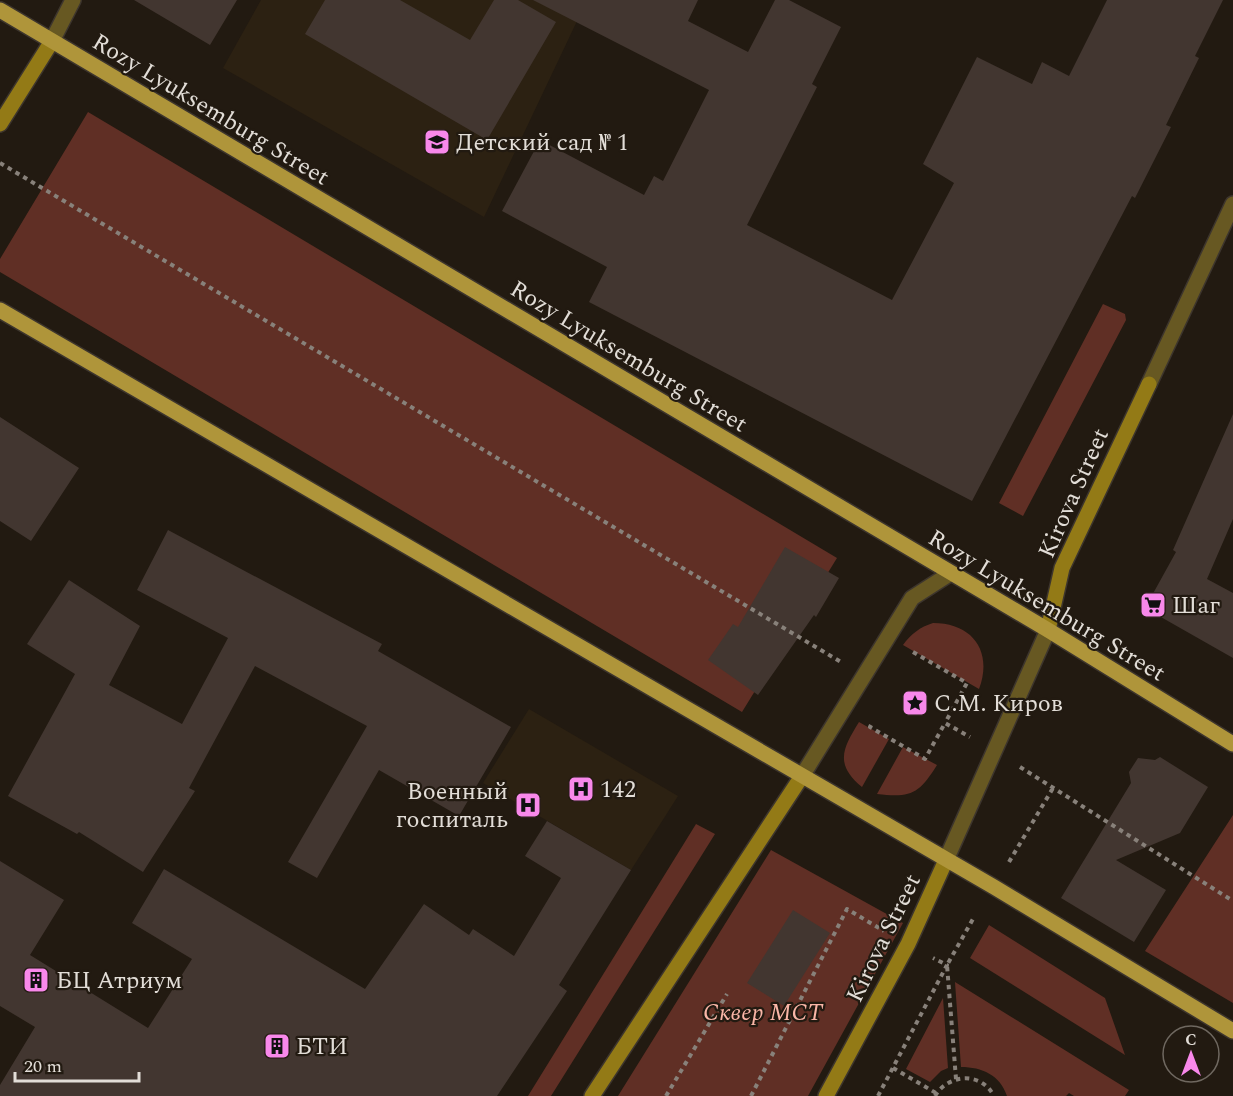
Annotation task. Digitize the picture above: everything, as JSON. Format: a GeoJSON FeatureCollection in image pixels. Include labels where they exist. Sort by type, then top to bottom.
{"type":"FeatureCollection","features":[{"type":"Feature","properties":{"kind":"main road","name":"Rozy Lyuksemburg Street"},"geometry":{"type":"LineString","coordinates":[[0,9],[1048,630],[1233,744]]}},
{"type":"Feature","properties":{"kind":"main road"},"geometry":{"type":"LineString","coordinates":[[0,310],[946,860],[1233,1031]]}},
{"type":"Feature","properties":{"kind":"street"},"geometry":{"type":"LineString","coordinates":[[0,124],[52,41],[73,0]]}},
{"type":"Feature","properties":{"kind":"street","name":"Kirova Street"},"geometry":{"type":"LineString","coordinates":[[826,1096],[908,944],[1048,630],[1062,568],[1233,204]]}},
{"type":"Feature","properties":{"kind":"street"},"geometry":{"type":"LineString","coordinates":[[592,1096],[802,776],[912,598],[951,573]]}},
{"type":"Feature","properties":{"kind":"path"},"geometry":{"type":"LineString","coordinates":[[0,163],[863,675]]}},
{"type":"Feature","properties":{"kind":"path"},"geometry":{"type":"LineString","coordinates":[[875,718],[870,727],[925,759],[967,683],[913,651],[907,662]]}},
{"type":"Feature","properties":{"kind":"path"},"geometry":{"type":"LineString","coordinates":[[945,723],[1233,901]]}},
{"type":"Feature","properties":{"kind":"path"},"geometry":{"type":"LineString","coordinates":[[1008,863],[1053,788]]}},
{"type":"Feature","properties":{"kind":"path"},"geometry":{"type":"LineString","coordinates":[[751,1096],[847,909],[947,965]]}},
{"type":"Feature","properties":{"kind":"path"},"geometry":{"type":"LineString","coordinates":[[878,1096],[947,965],[974,919]]}},
{"type":"Feature","properties":{"kind":"path"},"geometry":{"type":"LineString","coordinates":[[947,965],[956,1079]]}},
{"type":"Feature","properties":{"kind":"path"},"geometry":{"type":"LineString","coordinates":[[666,1096],[727,994]]}},
{"type":"Feature","properties":{"kind":"path"},"geometry":{"type":"LineString","coordinates":[[892,1068],[935,1094],[950,1080],[972,1078],[983,1083],[994,1096]]}},
{"type":"Feature","properties":{"kind":"shaded area","name":"Детский сад № 1"},"geometry":{"type":"Polygon","coordinates":[[[261,0],[587,0],[484,217],[223,68],[261,0]]]}},
{"type":"Feature","properties":{"kind":"shaded area","name":"142"},"geometry":{"type":"Polygon","coordinates":[[[529,709],[678,796],[631,870],[483,783],[529,709]]]}},
{"type":"Feature","properties":{"kind":"green space"},"geometry":{"type":"Polygon","coordinates":[[[88,112],[837,558],[742,712],[0,272],[0,259],[88,112]]]}},
{"type":"Feature","properties":{"kind":"green space"},"geometry":{"type":"Polygon","coordinates":[[[1103,304],[1125,314],[1126,320],[1023,516],[999,503],[1103,304]]]}},
{"type":"Feature","properties":{"kind":"green space"},"geometry":{"type":"Polygon","coordinates":[[[933,623],[959,628],[976,642],[983,663],[983,676],[979,689],[903,645],[916,631],[933,623]]]}},
{"type":"Feature","properties":{"kind":"green space"},"geometry":{"type":"Polygon","coordinates":[[[859,722],[889,739],[862,787],[847,771],[844,756],[849,740],[859,722]]]}},
{"type":"Feature","properties":{"kind":"green space"},"geometry":{"type":"Polygon","coordinates":[[[903,747],[937,765],[925,782],[913,792],[898,795],[877,794],[903,747]]]}},
{"type":"Feature","properties":{"kind":"green space"},"geometry":{"type":"Polygon","coordinates":[[[1233,815],[1233,1003],[1145,951],[1233,815]]]}},
{"type":"Feature","properties":{"kind":"green space"},"geometry":{"type":"Polygon","coordinates":[[[696,824],[715,834],[551,1096],[528,1096],[696,824]]]}},
{"type":"Feature","properties":{"kind":"green space","name":"Сквер МСТ"},"geometry":{"type":"Polygon","coordinates":[[[771,850],[903,923],[808,1096],[618,1096],[771,850]]]}},
{"type":"Feature","properties":{"kind":"green space"},"geometry":{"type":"Polygon","coordinates":[[[989,925],[1105,998],[1125,1055],[970,958],[989,925]]]}},
{"type":"Feature","properties":{"kind":"green space"},"geometry":{"type":"Polygon","coordinates":[[[955,982],[1129,1090],[1125,1096],[1074,1096],[1069,1093],[1066,1096],[1007,1096],[1000,1083],[989,1074],[961,1067],[955,982]]]}},
{"type":"Feature","properties":{"kind":"green space"},"geometry":{"type":"Polygon","coordinates":[[[943,998],[948,1068],[941,1071],[930,1082],[906,1069],[943,998]]]}},
{"type":"Feature","properties":{"kind":"building"},"geometry":{"type":"Polygon","coordinates":[[[134,0],[237,0],[210,45],[134,0]]]}},
{"type":"Feature","properties":{"kind":"building"},"geometry":{"type":"Polygon","coordinates":[[[325,0],[400,0],[470,40],[494,0],[518,0],[556,22],[487,140],[305,34],[325,0]]]}},
{"type":"Feature","properties":{"kind":"building"},"geometry":{"type":"Polygon","coordinates":[[[533,0],[698,0],[688,21],[748,52],[775,0],[789,0],[841,27],[812,84],[817,87],[747,225],[892,300],[954,183],[923,164],[977,57],[1032,84],[1042,62],[1069,76],[1107,0],[1223,0],[1195,56],[1199,58],[1166,125],[1171,127],[1135,198],[1132,196],[972,501],[589,302],[607,267],[502,211],[540,140],[644,195],[654,176],[663,181],[709,90],[533,0]]]}},
{"type":"Feature","properties":{"kind":"building"},"geometry":{"type":"Polygon","coordinates":[[[1233,414],[1233,519],[1207,579],[1233,593],[1233,658],[1145,608],[1176,552],[1173,550],[1233,414]]]}},
{"type":"Feature","properties":{"kind":"building"},"geometry":{"type":"Polygon","coordinates":[[[0,417],[79,468],[31,541],[0,521],[0,417]]]}},
{"type":"Feature","properties":{"kind":"building"},"geometry":{"type":"Polygon","coordinates":[[[168,530],[382,644],[378,651],[511,727],[459,816],[379,770],[317,878],[288,862],[367,726],[255,666],[189,788],[195,791],[143,872],[79,832],[77,834],[8,796],[75,674],[27,644],[69,580],[140,626],[109,685],[182,724],[228,638],[137,590],[168,530]]]}},
{"type":"Feature","properties":{"kind":"building"},"geometry":{"type":"Polygon","coordinates":[[[785,547],[839,578],[816,617],[814,615],[758,695],[708,660],[733,624],[738,627],[785,547]]]}},
{"type":"Feature","properties":{"kind":"building"},"geometry":{"type":"Polygon","coordinates":[[[1160,757],[1208,787],[1180,833],[1116,860],[1166,890],[1134,942],[1061,898],[1131,783],[1129,772],[1138,758],[1155,760],[1160,757]]]}},
{"type":"Feature","properties":{"kind":"building"},"geometry":{"type":"Polygon","coordinates":[[[547,821],[631,870],[559,985],[567,991],[497,1096],[0,1096],[0,1085],[35,1027],[0,1006],[0,861],[64,900],[30,955],[148,1028],[192,959],[132,923],[164,869],[365,989],[424,904],[469,935],[473,929],[514,956],[561,878],[525,856],[547,821]]]}},
{"type":"Feature","properties":{"kind":"building"},"geometry":{"type":"Polygon","coordinates":[[[793,910],[830,933],[784,1006],[747,983],[793,910]]]}},
{"type":"Feature","properties":{"kind":"place","name":"Детский сад № 1"},"geometry":{"type":"Point","coordinates":[437,142]}},
{"type":"Feature","properties":{"kind":"place","name":"Шаг"},"geometry":{"type":"Point","coordinates":[1153,605]}},
{"type":"Feature","properties":{"kind":"place","name":"С.М. Киров"},"geometry":{"type":"Point","coordinates":[915,703]}},
{"type":"Feature","properties":{"kind":"place","name":"142"},"geometry":{"type":"Point","coordinates":[581,789]}},
{"type":"Feature","properties":{"kind":"place","name":"Военный госпиталь"},"geometry":{"type":"Point","coordinates":[528,805]}},
{"type":"Feature","properties":{"kind":"place","name":"БЦ Атриум"},"geometry":{"type":"Point","coordinates":[36,980]}},
{"type":"Feature","properties":{"kind":"place","name":"БТИ"},"geometry":{"type":"Point","coordinates":[277,1046]}}]}
